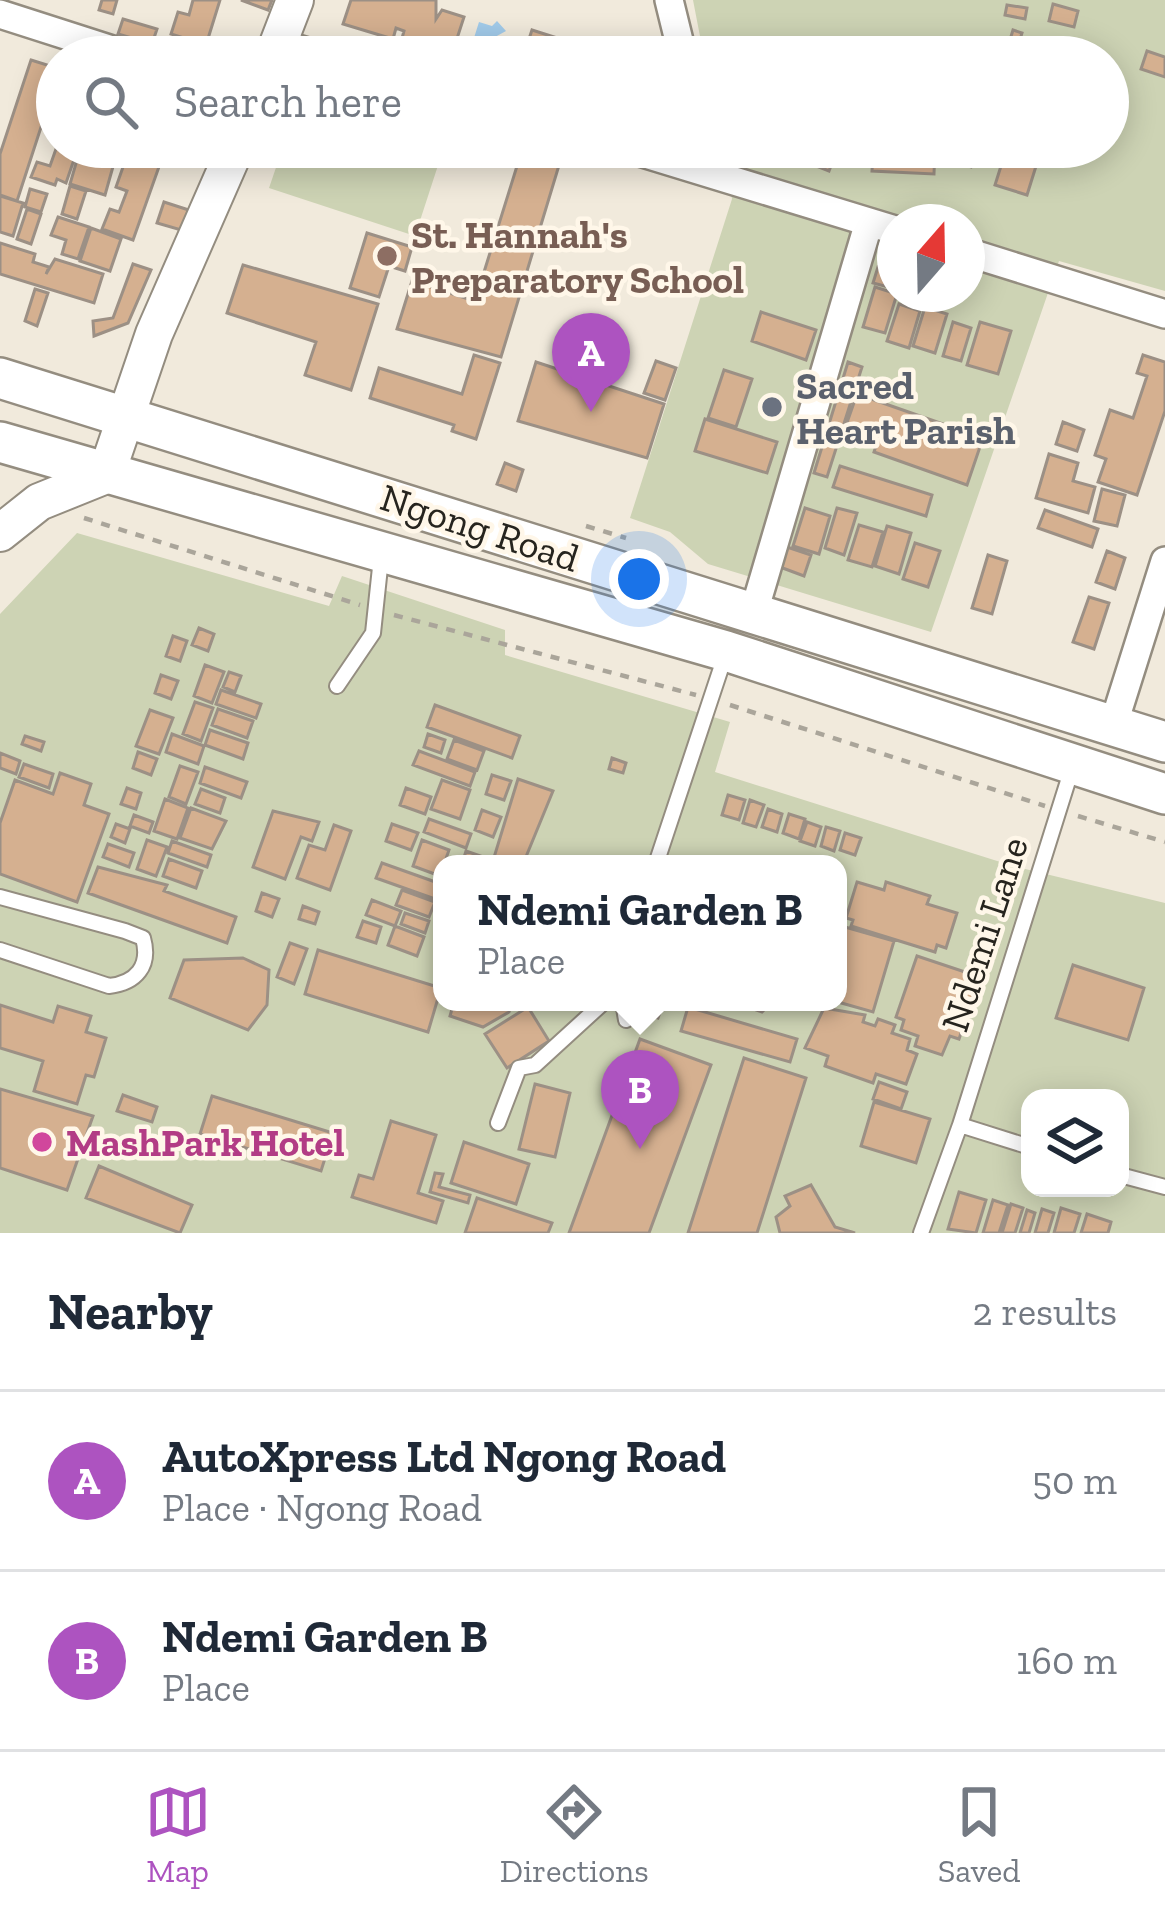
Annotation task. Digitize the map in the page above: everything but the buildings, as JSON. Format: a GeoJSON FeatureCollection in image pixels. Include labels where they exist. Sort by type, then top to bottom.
{"type":"FeatureCollection","features":[{"type":"Feature","properties":{"kind":"main road","name":"Ngong Road"},"geometry":{"type":"LineString","coordinates":[[0,378],[475,518],[753,615],[1165,742]]}},
{"type":"Feature","properties":{"kind":"main road","name":"Ngong Road"},"geometry":{"type":"LineString","coordinates":[[0,442],[726,652],[1165,794]]}},
{"type":"Feature","properties":{"kind":"street"},"geometry":{"type":"LineString","coordinates":[[281,36],[295,0]]}},
{"type":"Feature","properties":{"kind":"street"},"geometry":{"type":"LineString","coordinates":[[669,0],[678,36]]}},
{"type":"Feature","properties":{"kind":"street"},"geometry":{"type":"LineString","coordinates":[[0,6],[79,36]]}},
{"type":"Feature","properties":{"kind":"street"},"geometry":{"type":"LineString","coordinates":[[0,533],[68,486],[106,475],[154,334],[227,168]]}},
{"type":"Feature","properties":{"kind":"street"},"geometry":{"type":"LineString","coordinates":[[726,168],[877,224]]}},
{"type":"Feature","properties":{"kind":"street"},"geometry":{"type":"LineString","coordinates":[[753,615],[877,241]]}},
{"type":"Feature","properties":{"kind":"street"},"geometry":{"type":"LineString","coordinates":[[985,258],[1165,314]]}},
{"type":"Feature","properties":{"kind":"street"},"geometry":{"type":"LineString","coordinates":[[1113,726],[1165,561]]}},
{"type":"Feature","properties":{"kind":"lane"},"geometry":{"type":"LineString","coordinates":[[337,686],[364,651],[376,610],[382,553]]}},
{"type":"Feature","properties":{"kind":"lane"},"geometry":{"type":"LineString","coordinates":[[659,855],[726,652]]}},
{"type":"Feature","properties":{"kind":"lane","name":"Ndemi Lane"},"geometry":{"type":"LineString","coordinates":[[922,1233],[1073,764]]}},
{"type":"Feature","properties":{"kind":"lane"},"geometry":{"type":"LineString","coordinates":[[0,897],[143,938],[147,951],[139,975],[128,984],[110,986],[0,950]]}},
{"type":"Feature","properties":{"kind":"lane"},"geometry":{"type":"LineString","coordinates":[[498,1123],[519,1068],[536,1066],[594,1011]]}},
{"type":"Feature","properties":{"kind":"lane"},"geometry":{"type":"LineString","coordinates":[[624,1011],[626,1020]]}},
{"type":"Feature","properties":{"kind":"lane"},"geometry":{"type":"LineString","coordinates":[[960,1125],[1021,1144]]}},
{"type":"Feature","properties":{"kind":"lane"},"geometry":{"type":"LineString","coordinates":[[1129,1177],[1165,1187]]}},
{"type":"Feature","properties":{"kind":"path"},"geometry":{"type":"LineString","coordinates":[[83,518],[376,610],[711,699],[1165,842]]}},
{"type":"Feature","properties":{"kind":"green space"},"geometry":{"type":"Polygon","coordinates":[[[693,0],[1165,0],[1165,291],[1059,261],[931,632],[708,564],[670,532],[630,518],[732,199],[726,168],[1129,168],[1129,36],[700,36],[693,0]]]}},
{"type":"Feature","properties":{"kind":"green space"},"geometry":{"type":"Polygon","coordinates":[[[276,168],[437,168],[415,236],[269,188],[276,168]]]}},
{"type":"Feature","properties":{"kind":"green space"},"geometry":{"type":"Polygon","coordinates":[[[77,533],[329,606],[342,576],[505,630],[505,655],[730,722],[715,772],[1013,866],[1165,903],[1165,1233],[0,1233],[0,614],[77,533]]]}},
{"type":"Feature","properties":{"kind":"water"},"geometry":{"type":"Polygon","coordinates":[[[497,21],[506,31],[475,36],[479,22],[492,26],[497,21]]]}},
{"type":"Feature","properties":{"kind":"place","name":"St. Hannah's Preparatory School"},"geometry":{"type":"Point","coordinates":[387,256]}},
{"type":"Feature","properties":{"kind":"place","name":"Sacred Heart Parish"},"geometry":{"type":"Point","coordinates":[772,407]}},
{"type":"Feature","properties":{"kind":"place","name":"AutoXpress Ltd Ngong Road"},"geometry":{"type":"Point","coordinates":[591,412]}},
{"type":"Feature","properties":{"kind":"place","name":"MashPark Hotel"},"geometry":{"type":"Point","coordinates":[42,1142]}},
{"type":"Feature","properties":{"kind":"place","name":"Ndemi Garden B"},"geometry":{"type":"Point","coordinates":[640,1149]}}]}
